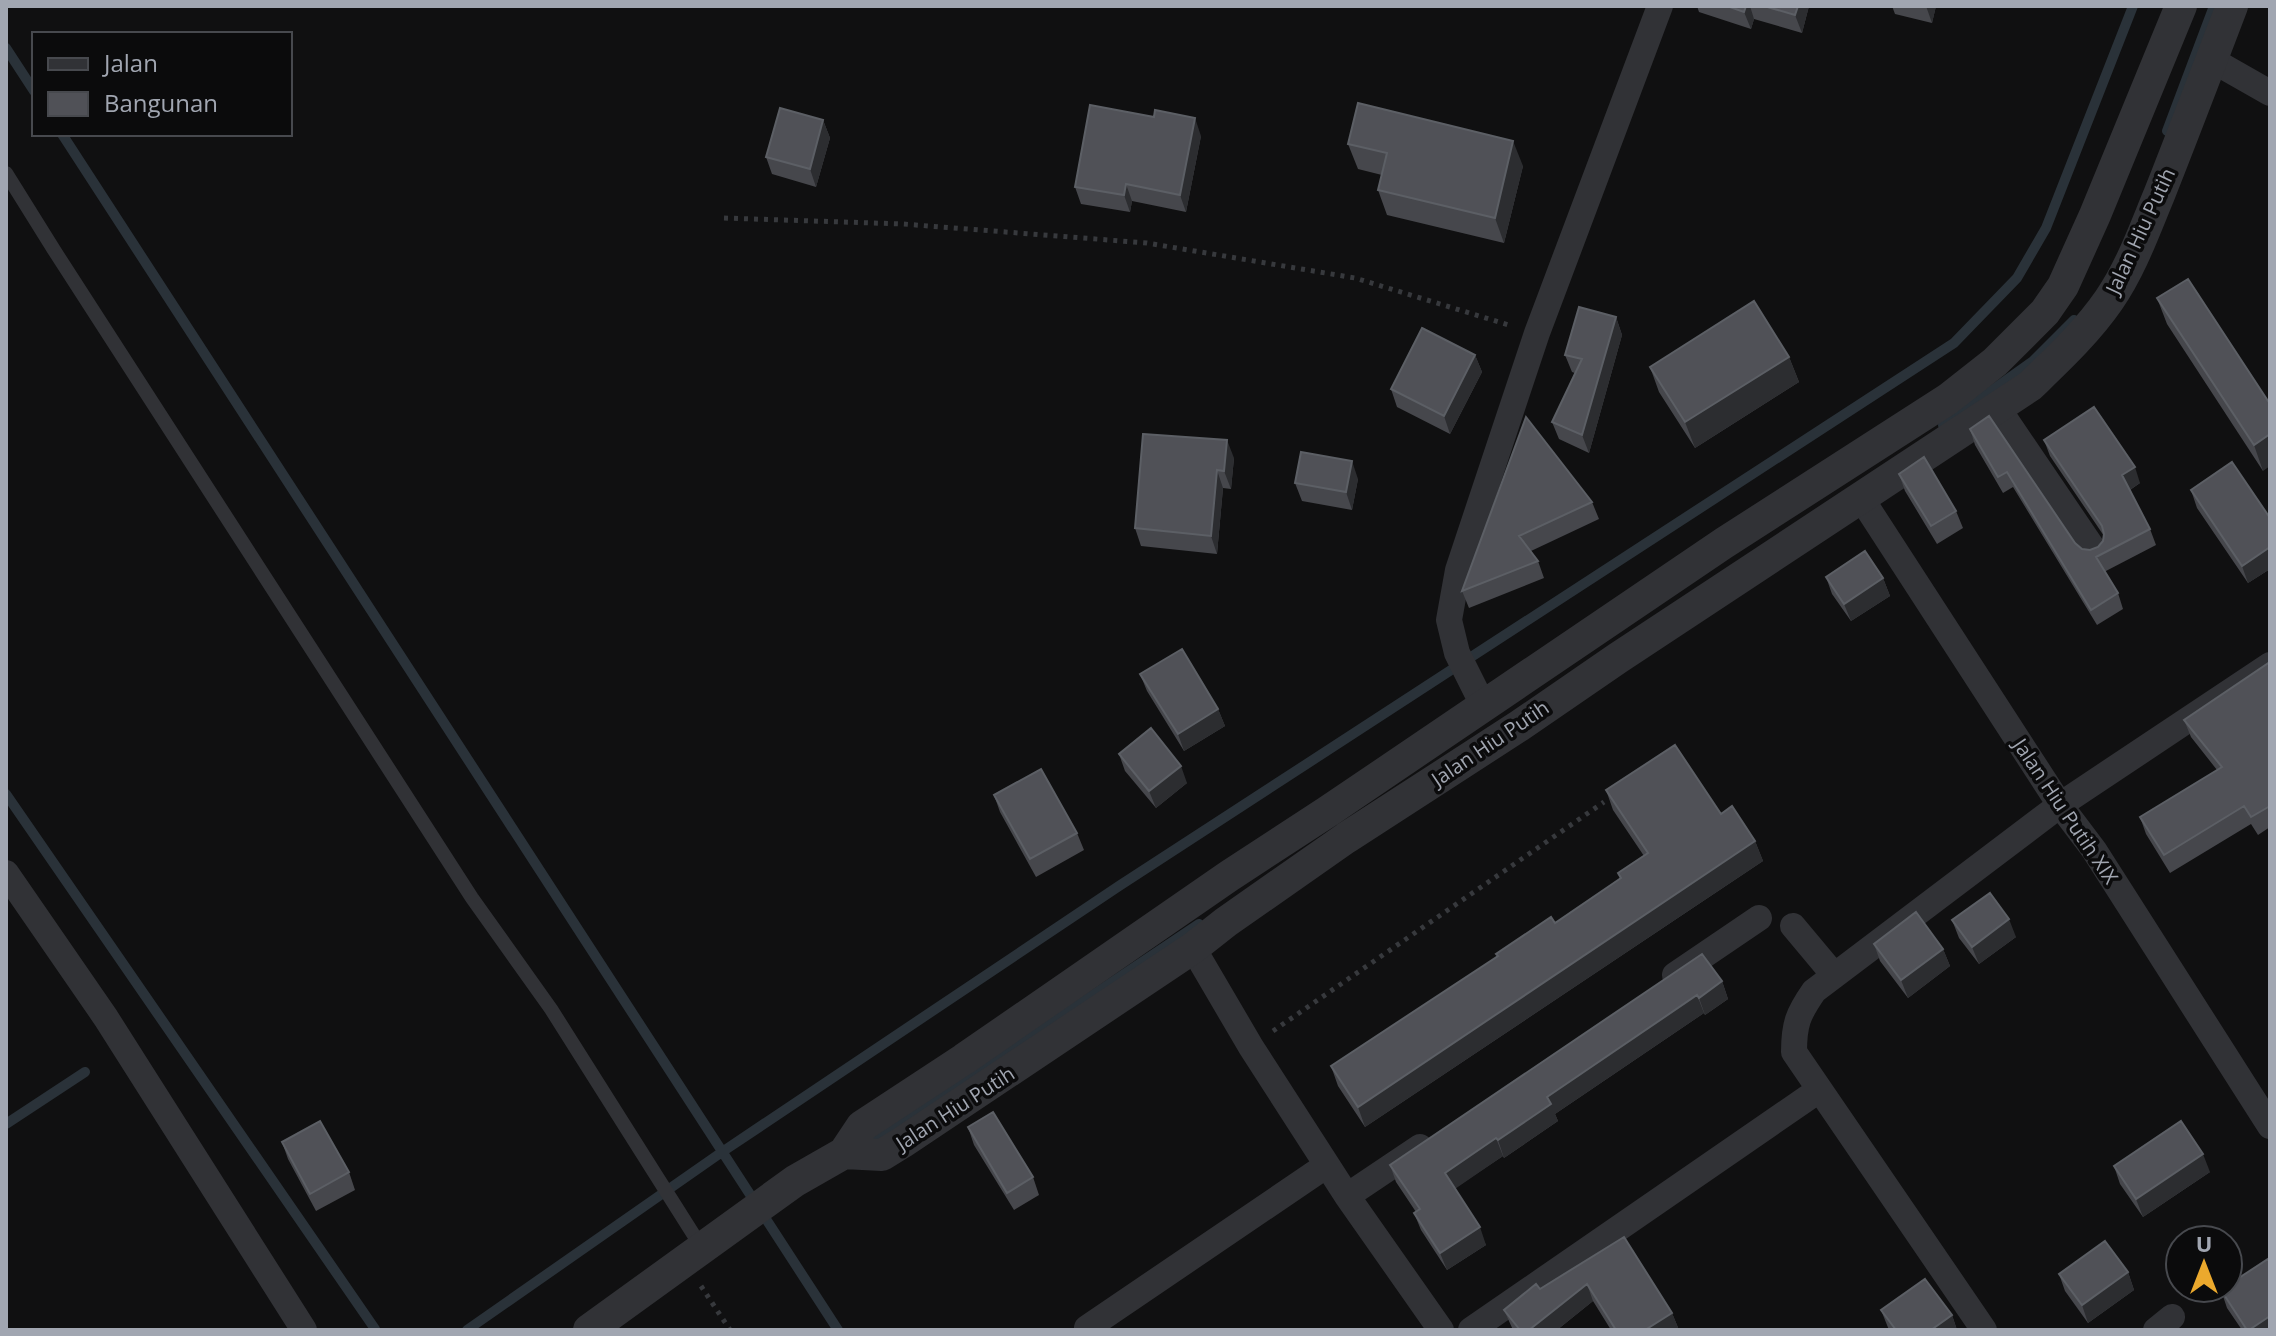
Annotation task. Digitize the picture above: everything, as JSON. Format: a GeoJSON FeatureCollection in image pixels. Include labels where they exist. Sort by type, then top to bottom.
{"type":"FeatureCollection","features":[{"type":"Feature","properties":{"kind":"street"},"geometry":{"type":"LineString","coordinates":[[1483,705],[1457,653],[1449,620],[1458,570],[1537,333],[1660,6]]}},
{"type":"Feature","properties":{"kind":"street"},"geometry":{"type":"LineString","coordinates":[[589,1330],[788,1187],[844,1153],[862,1126],[1674,577],[1948,399],[1995,362],[2045,312],[2063,286],[2181,6]]}},
{"type":"Feature","properties":{"kind":"street","name":"Jalan Hiu Putih"},"geometry":{"type":"LineString","coordinates":[[844,1153],[882,1155],[1193,948],[1346,838],[2030,386],[2068,350],[2108,302],[2135,252],[2212,60],[2225,9]]}},
{"type":"Feature","properties":{"kind":"street"},"geometry":{"type":"LineString","coordinates":[[2212,60],[2270,93]]}},
{"type":"Feature","properties":{"kind":"street"},"geometry":{"type":"LineString","coordinates":[[1997,407],[2094,550]]}},
{"type":"Feature","properties":{"kind":"street","name":"Jalan Hiu Putih XIX"},"geometry":{"type":"LineString","coordinates":[[1861,498],[2060,805],[2094,850],[2270,1126]]}},
{"type":"Feature","properties":{"kind":"street"},"geometry":{"type":"LineString","coordinates":[[1674,577],[1694,608]]}},
{"type":"Feature","properties":{"kind":"street"},"geometry":{"type":"LineString","coordinates":[[1984,1330],[1794,1052],[1799,1012],[1814,991],[1834,975],[2060,805],[2270,665]]}},
{"type":"Feature","properties":{"kind":"street"},"geometry":{"type":"LineString","coordinates":[[6,873],[106,1018],[304,1330]]}},
{"type":"Feature","properties":{"kind":"street"},"geometry":{"type":"LineString","coordinates":[[1656,987],[1759,918]]}},
{"type":"Feature","properties":{"kind":"street"},"geometry":{"type":"LineString","coordinates":[[1793,926],[1834,975]]}},
{"type":"Feature","properties":{"kind":"street"},"geometry":{"type":"LineString","coordinates":[[1193,948],[1251,1047],[1347,1196],[1441,1330]]}},
{"type":"Feature","properties":{"kind":"street"},"geometry":{"type":"LineString","coordinates":[[1471,1330],[1819,1090]]}},
{"type":"Feature","properties":{"kind":"street"},"geometry":{"type":"LineString","coordinates":[[1347,1196],[1437,1135]]}},
{"type":"Feature","properties":{"kind":"street"},"geometry":{"type":"LineString","coordinates":[[1087,1328],[1327,1165]]}},
{"type":"Feature","properties":{"kind":"lane"},"geometry":{"type":"LineString","coordinates":[[6,173],[472,898],[551,1009],[700,1250]]}},
{"type":"Feature","properties":{"kind":"path"},"geometry":{"type":"LineString","coordinates":[[724,218],[903,224],[1147,243],[1355,278],[1537,333]]}},
{"type":"Feature","properties":{"kind":"path"},"geometry":{"type":"LineString","coordinates":[[1251,1047],[1604,802]]}},
{"type":"Feature","properties":{"kind":"path"},"geometry":{"type":"LineString","coordinates":[[700,1250],[730,1330]]}},
{"type":"Feature","properties":{"kind":"building"},"geometry":{"type":"Polygon","coordinates":[[[1727,6],[1746,6],[1744,12],[1727,6]]]}},
{"type":"Feature","properties":{"kind":"building"},"geometry":{"type":"Polygon","coordinates":[[[1764,6],[1798,6],[1795,15],[1764,6]]]}},
{"type":"Feature","properties":{"kind":"building"},"geometry":{"type":"Polygon","coordinates":[[[1358,103],[1513,141],[1495,218],[1378,190],[1387,153],[1348,144],[1358,103]]]}},
{"type":"Feature","properties":{"kind":"building"},"geometry":{"type":"Polygon","coordinates":[[[1090,105],[1154,117],[1155,110],[1195,118],[1180,195],[1126,184],[1124,195],[1075,187],[1090,105]]]}},
{"type":"Feature","properties":{"kind":"building"},"geometry":{"type":"Polygon","coordinates":[[[780,108],[823,120],[810,169],[766,157],[780,108]]]}},
{"type":"Feature","properties":{"kind":"building"},"geometry":{"type":"Polygon","coordinates":[[[2188,279],[2270,404],[2270,434],[2254,445],[2157,298],[2188,279]]]}},
{"type":"Feature","properties":{"kind":"building"},"geometry":{"type":"Polygon","coordinates":[[[1754,301],[1789,357],[1685,422],[1650,367],[1754,301]]]}},
{"type":"Feature","properties":{"kind":"building"},"geometry":{"type":"Polygon","coordinates":[[[1579,307],[1616,317],[1582,435],[1552,422],[1582,359],[1565,355],[1579,307]]]}},
{"type":"Feature","properties":{"kind":"building"},"geometry":{"type":"Polygon","coordinates":[[[1422,328],[1475,355],[1444,416],[1391,389],[1422,328]]]}},
{"type":"Feature","properties":{"kind":"building"},"geometry":{"type":"Polygon","coordinates":[[[2094,407],[2135,467],[2122,475],[2150,529],[2096,557],[2118,593],[2091,610],[2007,472],[1998,477],[1970,429],[1989,416],[2075,543],[2082,549],[2090,550],[2103,541],[2102,526],[2044,440],[2094,407]]]}},
{"type":"Feature","properties":{"kind":"building"},"geometry":{"type":"Polygon","coordinates":[[[1526,417],[1592,502],[1519,536],[1538,561],[1462,591],[1526,417]]]}},
{"type":"Feature","properties":{"kind":"building"},"geometry":{"type":"Polygon","coordinates":[[[1143,434],[1227,440],[1224,471],[1217,470],[1211,536],[1135,528],[1143,434]]]}},
{"type":"Feature","properties":{"kind":"building"},"geometry":{"type":"Polygon","coordinates":[[[1301,452],[1352,461],[1346,492],[1295,483],[1301,452]]]}},
{"type":"Feature","properties":{"kind":"building"},"geometry":{"type":"Polygon","coordinates":[[[1924,457],[1956,511],[1931,526],[1899,474],[1924,457]]]}},
{"type":"Feature","properties":{"kind":"building"},"geometry":{"type":"Polygon","coordinates":[[[2232,462],[2270,518],[2270,547],[2242,566],[2191,490],[2232,462]]]}},
{"type":"Feature","properties":{"kind":"building"},"geometry":{"type":"Polygon","coordinates":[[[1865,551],[1883,578],[1844,604],[1826,577],[1865,551]]]}},
{"type":"Feature","properties":{"kind":"building"},"geometry":{"type":"Polygon","coordinates":[[[1182,649],[1218,709],[1178,734],[1140,674],[1182,649]]]}},
{"type":"Feature","properties":{"kind":"building"},"geometry":{"type":"Polygon","coordinates":[[[2270,662],[2270,806],[2251,817],[2244,806],[2164,855],[2140,817],[2222,767],[2184,720],[2270,662]]]}},
{"type":"Feature","properties":{"kind":"building"},"geometry":{"type":"Polygon","coordinates":[[[1151,728],[1181,766],[1149,791],[1119,754],[1151,728]]]}},
{"type":"Feature","properties":{"kind":"building"},"geometry":{"type":"Polygon","coordinates":[[[1675,745],[1721,814],[1732,806],[1755,841],[1358,1107],[1331,1066],[1498,956],[1496,954],[1551,917],[1555,923],[1621,878],[1618,873],[1648,853],[1606,790],[1675,745]]]}},
{"type":"Feature","properties":{"kind":"building"},"geometry":{"type":"Polygon","coordinates":[[[1041,769],[1077,833],[1030,859],[994,795],[1041,769]]]}},
{"type":"Feature","properties":{"kind":"building"},"geometry":{"type":"Polygon","coordinates":[[[1990,893],[2009,919],[1972,947],[1952,920],[1990,893]]]}},
{"type":"Feature","properties":{"kind":"building"},"geometry":{"type":"Polygon","coordinates":[[[1916,912],[1943,949],[1901,980],[1874,944],[1916,912]]]}},
{"type":"Feature","properties":{"kind":"building"},"geometry":{"type":"Polygon","coordinates":[[[1702,954],[1722,981],[1547,1097],[1551,1104],[1445,1173],[1480,1227],[1440,1253],[1414,1213],[1420,1209],[1390,1165],[1702,954]]]}},
{"type":"Feature","properties":{"kind":"building"},"geometry":{"type":"Polygon","coordinates":[[[993,1112],[1033,1177],[1007,1193],[968,1127],[993,1112]]]}},
{"type":"Feature","properties":{"kind":"building"},"geometry":{"type":"Polygon","coordinates":[[[320,1121],[349,1172],[310,1194],[282,1142],[320,1121]]]}},
{"type":"Feature","properties":{"kind":"building"},"geometry":{"type":"Polygon","coordinates":[[[2181,1121],[2203,1154],[2136,1199],[2114,1166],[2181,1121]]]}},
{"type":"Feature","properties":{"kind":"building"},"geometry":{"type":"Polygon","coordinates":[[[1624,1237],[1672,1313],[1645,1330],[1616,1330],[1587,1284],[1529,1330],[1520,1330],[1504,1310],[1536,1284],[1540,1289],[1624,1237]]]}},
{"type":"Feature","properties":{"kind":"building"},"geometry":{"type":"Polygon","coordinates":[[[2105,1241],[2128,1272],[2082,1305],[2059,1274],[2105,1241]]]}},
{"type":"Feature","properties":{"kind":"building"},"geometry":{"type":"Polygon","coordinates":[[[2268,1259],[2270,1262],[2270,1316],[2249,1330],[2230,1304],[2244,1304],[2244,1275],[2268,1259]]]}},
{"type":"Feature","properties":{"kind":"building"},"geometry":{"type":"Polygon","coordinates":[[[1925,1279],[1952,1315],[1931,1330],[1896,1330],[1881,1310],[1925,1279]]]}},
{"type":"Feature","properties":{"kind":"waterway"},"geometry":{"type":"LineString","coordinates":[[467,1330],[722,1152],[1119,886],[1954,343],[2017,278],[2046,228],[2133,6]]}},
{"type":"Feature","properties":{"kind":"waterway"},"geometry":{"type":"LineString","coordinates":[[2167,131],[2214,6]]}},
{"type":"Feature","properties":{"kind":"waterway"},"geometry":{"type":"LineString","coordinates":[[6,48],[32,88]]}},
{"type":"Feature","properties":{"kind":"waterway"},"geometry":{"type":"LineString","coordinates":[[63,136],[838,1330]]}},
{"type":"Feature","properties":{"kind":"waterway"},"geometry":{"type":"LineString","coordinates":[[1943,425],[2033,361],[2074,320]]}},
{"type":"Feature","properties":{"kind":"waterway"},"geometry":{"type":"LineString","coordinates":[[6,794],[375,1329]]}},
{"type":"Feature","properties":{"kind":"waterway"},"geometry":{"type":"LineString","coordinates":[[867,1146],[1199,924]]}},
{"type":"Feature","properties":{"kind":"waterway"},"geometry":{"type":"LineString","coordinates":[[6,1124],[85,1072]]}}]}
